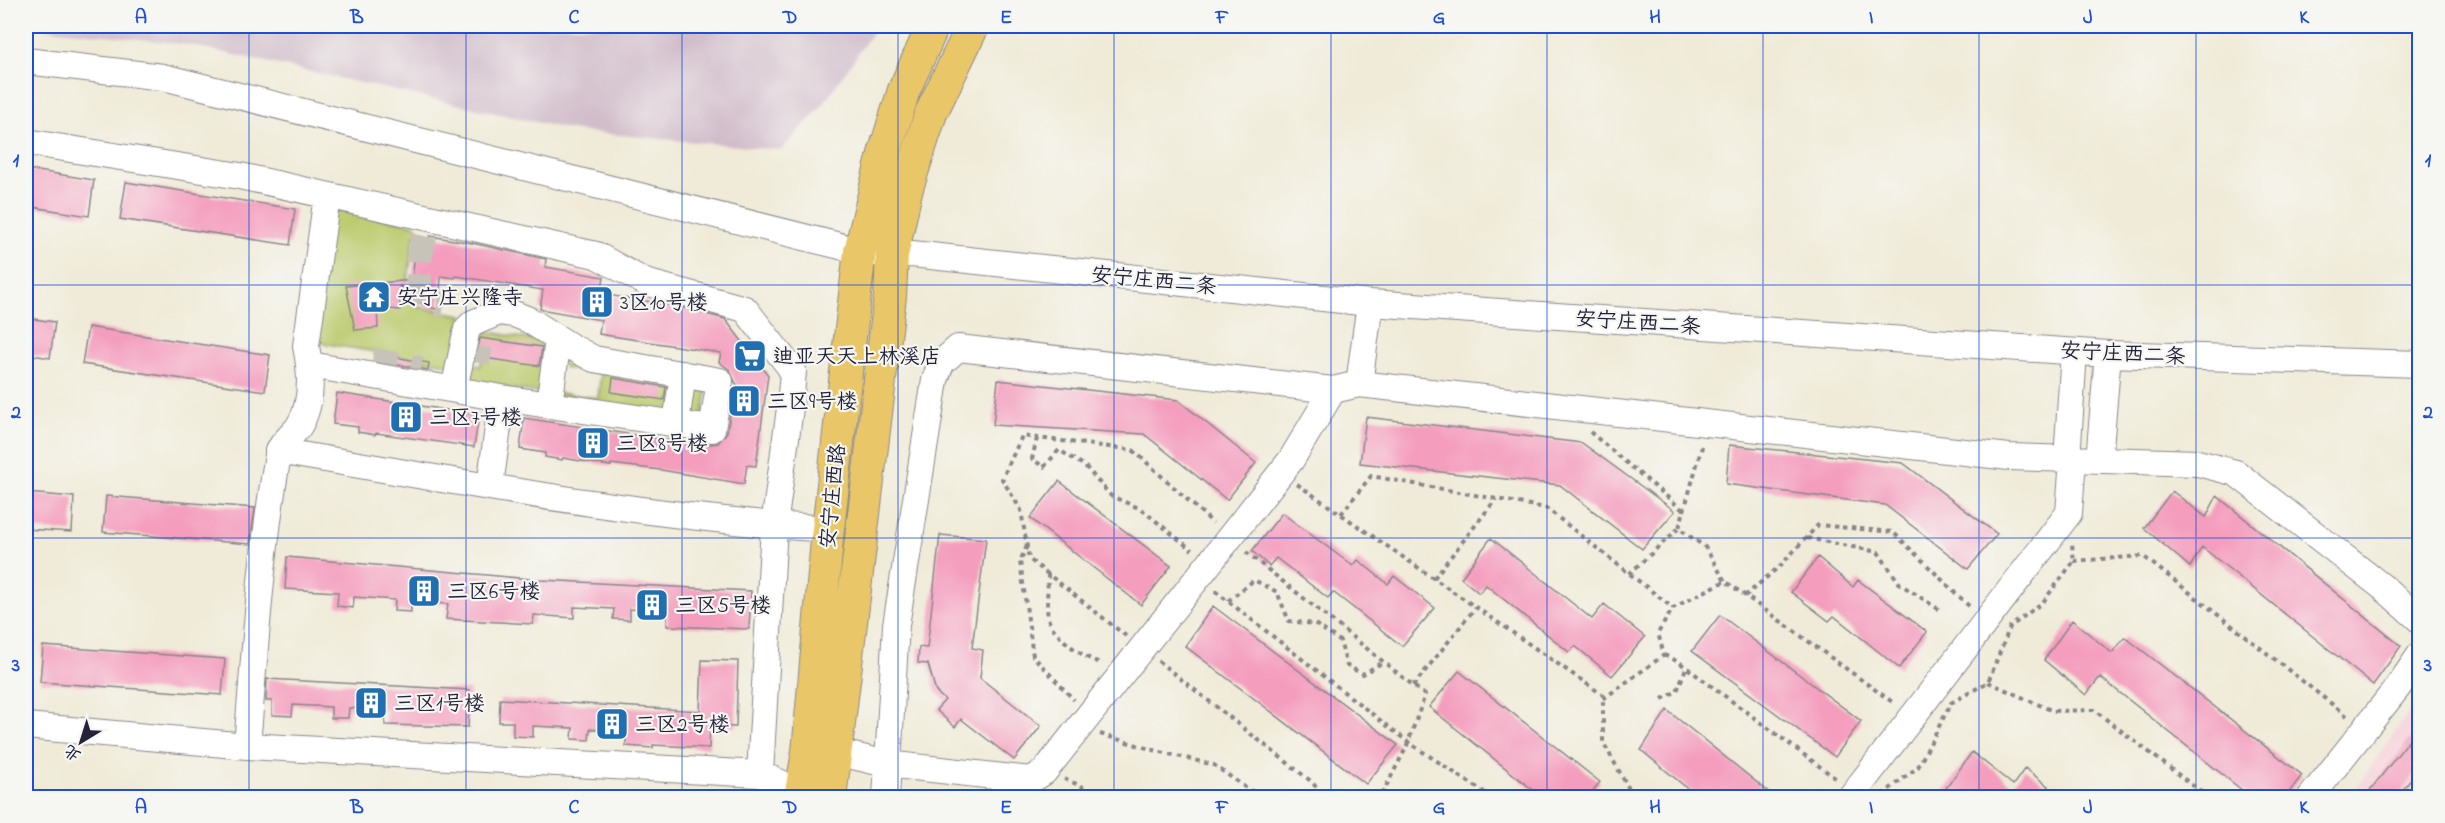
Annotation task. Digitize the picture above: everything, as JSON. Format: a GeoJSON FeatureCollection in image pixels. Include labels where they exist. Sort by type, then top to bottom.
{"type":"FeatureCollection","features":[{"type":"Feature","properties":{"kind":"main road","name":"安宁庄西路"},"geometry":{"type":"LineString","coordinates":[[810,796],[822,752],[828,529],[860,251],[884,154],[900,101],[933,26]]}},
{"type":"Feature","properties":{"kind":"main road"},"geometry":{"type":"LineString","coordinates":[[822,752],[862,512],[890,296],[891,255],[906,191],[931,113],[973,26]]}},
{"type":"Feature","properties":{"kind":"street","name":"安宁庄西二条"},"geometry":{"type":"LineString","coordinates":[[26,61],[163,77],[860,251],[891,255],[912,254],[1370,303],[2108,354],[2420,364]]}},
{"type":"Feature","properties":{"kind":"street"},"geometry":{"type":"LineString","coordinates":[[26,142],[240,176],[327,196],[426,227],[596,255],[645,282],[745,309],[793,371],[774,526],[760,774]]}},
{"type":"Feature","properties":{"kind":"street"},"geometry":{"type":"LineString","coordinates":[[247,746],[259,599],[278,451],[299,426],[307,409],[311,306],[327,196]]}},
{"type":"Feature","properties":{"kind":"street"},"geometry":{"type":"LineString","coordinates":[[1359,384],[1370,303]]}},
{"type":"Feature","properties":{"kind":"street"},"geometry":{"type":"LineString","coordinates":[[309,358],[454,389],[502,398],[712,429],[720,381],[594,358],[558,339],[530,320],[514,314],[499,312],[467,329],[469,361],[454,389]]}},
{"type":"Feature","properties":{"kind":"street"},"geometry":{"type":"LineString","coordinates":[[549,405],[558,339]]}},
{"type":"Feature","properties":{"kind":"street"},"geometry":{"type":"LineString","coordinates":[[886,798],[896,625],[934,380],[941,363],[958,348],[1333,390],[1359,384],[2009,457],[2198,463],[2236,473],[2385,589],[2420,620]]}},
{"type":"Feature","properties":{"kind":"street"},"geometry":{"type":"LineString","coordinates":[[1852,795],[2069,513],[2074,352]]}},
{"type":"Feature","properties":{"kind":"street"},"geometry":{"type":"LineString","coordinates":[[2100,460],[2108,354]]}},
{"type":"Feature","properties":{"kind":"street"},"geometry":{"type":"LineString","coordinates":[[309,358],[372,361]]}},
{"type":"Feature","properties":{"kind":"street"},"geometry":{"type":"LineString","coordinates":[[675,423],[683,375]]}},
{"type":"Feature","properties":{"kind":"street"},"geometry":{"type":"LineString","coordinates":[[822,752],[888,764],[1031,780],[1044,772],[1291,460],[1333,390]]}},
{"type":"Feature","properties":{"kind":"street"},"geometry":{"type":"LineString","coordinates":[[490,486],[502,398]]}},
{"type":"Feature","properties":{"kind":"street"},"geometry":{"type":"LineString","coordinates":[[278,451],[609,505],[774,526],[828,529]]}},
{"type":"Feature","properties":{"kind":"street"},"geometry":{"type":"LineString","coordinates":[[2310,798],[2398,687],[2420,655]]}},
{"type":"Feature","properties":{"kind":"street"},"geometry":{"type":"LineString","coordinates":[[26,726],[247,746],[760,774],[810,796]]}},
{"type":"Feature","properties":{"kind":"path"},"geometry":{"type":"LineString","coordinates":[[1560,407],[1684,511]]}},
{"type":"Feature","properties":{"kind":"path"},"geometry":{"type":"LineString","coordinates":[[1629,574],[1679,528],[1709,424]]}},
{"type":"Feature","properties":{"kind":"path"},"geometry":{"type":"LineString","coordinates":[[1325,798],[1312,782],[1134,658],[1048,574],[1029,559],[1021,510],[1002,479],[1022,436],[1133,450],[1230,539],[1425,695],[1408,742],[1380,798]]}},
{"type":"Feature","properties":{"kind":"path"},"geometry":{"type":"LineString","coordinates":[[1037,438],[1032,459],[1044,467],[1059,450],[1085,466],[1111,496],[1141,509],[1204,571],[1228,601],[1408,742],[1493,798]]}},
{"type":"Feature","properties":{"kind":"path"},"geometry":{"type":"LineString","coordinates":[[1281,473],[1603,695],[1603,742],[1634,798]]}},
{"type":"Feature","properties":{"kind":"path"},"geometry":{"type":"LineString","coordinates":[[1341,514],[1371,476],[1546,508],[1673,608]]}},
{"type":"Feature","properties":{"kind":"path"},"geometry":{"type":"LineString","coordinates":[[1434,578],[1496,499]]}},
{"type":"Feature","properties":{"kind":"path"},"geometry":{"type":"LineString","coordinates":[[1879,798],[1918,767],[1951,703],[1988,682],[2010,627],[2043,602],[2074,561],[2069,513]]}},
{"type":"Feature","properties":{"kind":"path"},"geometry":{"type":"LineString","coordinates":[[1745,596],[1781,565],[1818,525],[1893,532],[1985,621]]}},
{"type":"Feature","properties":{"kind":"path"},"geometry":{"type":"LineString","coordinates":[[1679,528],[1705,547],[1725,581],[1912,717]]}},
{"type":"Feature","properties":{"kind":"path"},"geometry":{"type":"LineString","coordinates":[[1806,538],[1878,552],[1900,584],[1940,610]]}},
{"type":"Feature","properties":{"kind":"path"},"geometry":{"type":"LineString","coordinates":[[1027,545],[1020,561],[1033,656],[1084,722],[1157,751],[1214,765],[1246,788],[1266,798]]}},
{"type":"Feature","properties":{"kind":"path"},"geometry":{"type":"LineString","coordinates":[[2074,561],[2144,556],[2364,730]]}},
{"type":"Feature","properties":{"kind":"path"},"geometry":{"type":"LineString","coordinates":[[1048,574],[1048,621],[1071,649],[1095,662],[1134,658]]}},
{"type":"Feature","properties":{"kind":"path"},"geometry":{"type":"LineString","coordinates":[[1228,601],[1254,580],[1277,592],[1289,621],[1315,624],[1340,641],[1347,666],[1363,674],[1383,662]]}},
{"type":"Feature","properties":{"kind":"path"},"geometry":{"type":"LineString","coordinates":[[1725,581],[1673,608],[1658,633],[1664,655],[1686,668],[1852,795]]}},
{"type":"Feature","properties":{"kind":"path"},"geometry":{"type":"LineString","coordinates":[[1413,686],[1476,607]]}},
{"type":"Feature","properties":{"kind":"path"},"geometry":{"type":"LineString","coordinates":[[1603,699],[1664,655]]}},
{"type":"Feature","properties":{"kind":"path"},"geometry":{"type":"LineString","coordinates":[[1662,699],[1677,692],[1686,668]]}},
{"type":"Feature","properties":{"kind":"path"},"geometry":{"type":"LineString","coordinates":[[1988,682],[2053,711],[2094,710],[2209,798]]}},
{"type":"Feature","properties":{"kind":"path"},"geometry":{"type":"LineString","coordinates":[[1044,772],[1082,786],[1085,798]]}},
{"type":"Feature","properties":{"kind":"shaded area"},"geometry":{"type":"Polygon","coordinates":[[[26,26],[877,26],[821,107],[781,150],[576,131],[190,45],[26,26]]]}},
{"type":"Feature","properties":{"kind":"shaded area"},"geometry":{"type":"Polygon","coordinates":[[[2419,698],[2419,797],[2350,797],[2419,698]]]}},
{"type":"Feature","properties":{"kind":"green space"},"geometry":{"type":"Polygon","coordinates":[[[331,208],[416,225],[419,231],[418,236],[414,236],[406,294],[418,307],[462,315],[453,365],[309,341],[331,208]]]}},
{"type":"Feature","properties":{"kind":"green space"},"geometry":{"type":"Polygon","coordinates":[[[471,329],[557,344],[550,394],[469,383],[468,364],[481,366],[482,359],[469,357],[471,329]]]}},
{"type":"Feature","properties":{"kind":"green space"},"geometry":{"type":"Polygon","coordinates":[[[561,356],[681,377],[674,413],[557,399],[558,393],[598,398],[601,373],[565,368],[561,356]]]}},
{"type":"Feature","properties":{"kind":"green space"},"geometry":{"type":"Polygon","coordinates":[[[688,388],[707,391],[702,420],[685,417],[688,388]]]}},
{"type":"Feature","properties":{"kind":"building"},"geometry":{"type":"Polygon","coordinates":[[[26,169],[94,180],[89,216],[26,206],[26,169]]]}},
{"type":"Feature","properties":{"kind":"building"},"geometry":{"type":"Polygon","coordinates":[[[126,182],[295,209],[290,245],[120,219],[126,182]]]}},
{"type":"Feature","properties":{"kind":"building"},"geometry":{"type":"Polygon","coordinates":[[[430,236],[546,259],[545,267],[604,277],[601,294],[676,306],[725,319],[768,375],[756,466],[747,465],[744,484],[661,470],[611,464],[611,466],[563,458],[562,460],[545,457],[545,453],[520,449],[524,418],[680,442],[681,440],[718,443],[727,432],[733,396],[748,399],[735,382],[730,370],[719,362],[721,353],[599,334],[601,320],[540,309],[543,290],[456,276],[455,278],[441,276],[439,310],[424,305],[400,286],[400,310],[377,308],[378,328],[355,330],[346,286],[412,280],[417,237],[429,239],[430,236]]]}},
{"type":"Feature","properties":{"kind":"building"},"geometry":{"type":"Polygon","coordinates":[[[26,318],[55,322],[50,358],[26,354],[26,318]]]}},
{"type":"Feature","properties":{"kind":"building"},"geometry":{"type":"Polygon","coordinates":[[[88,327],[270,355],[265,391],[82,364],[88,327]]]}},
{"type":"Feature","properties":{"kind":"building"},"geometry":{"type":"Polygon","coordinates":[[[480,338],[542,347],[539,366],[484,358],[484,355],[477,354],[480,338]]]}},
{"type":"Feature","properties":{"kind":"building"},"geometry":{"type":"Polygon","coordinates":[[[378,354],[429,363],[428,370],[377,361],[378,354]]]}},
{"type":"Feature","properties":{"kind":"building"},"geometry":{"type":"Polygon","coordinates":[[[613,378],[666,387],[664,400],[611,392],[613,378]]]}},
{"type":"Feature","properties":{"kind":"building"},"geometry":{"type":"Polygon","coordinates":[[[998,380],[1178,400],[1256,463],[1227,500],[1144,434],[993,425],[998,380]]]}},
{"type":"Feature","properties":{"kind":"building","name":"三区7号楼"},"geometry":{"type":"Polygon","coordinates":[[[337,393],[479,415],[474,447],[376,433],[375,435],[358,432],[358,427],[333,424],[337,393]]]}},
{"type":"Feature","properties":{"kind":"building"},"geometry":{"type":"Polygon","coordinates":[[[1366,417],[1582,443],[1675,511],[1642,549],[1560,485],[1360,463],[1366,417]]]}},
{"type":"Feature","properties":{"kind":"building"},"geometry":{"type":"Polygon","coordinates":[[[1729,445],[1903,463],[1997,534],[1968,569],[1885,505],[1726,484],[1729,445]]]}},
{"type":"Feature","properties":{"kind":"building"},"geometry":{"type":"Polygon","coordinates":[[[1059,481],[1171,566],[1141,605],[1030,518],[1059,481]]]}},
{"type":"Feature","properties":{"kind":"building"},"geometry":{"type":"Polygon","coordinates":[[[2172,491],[2206,517],[2217,496],[2401,646],[2373,685],[2202,547],[2190,567],[2144,528],[2172,491]]]}},
{"type":"Feature","properties":{"kind":"building"},"geometry":{"type":"Polygon","coordinates":[[[26,493],[74,497],[72,532],[26,529],[26,493]]]}},
{"type":"Feature","properties":{"kind":"building"},"geometry":{"type":"Polygon","coordinates":[[[106,496],[255,508],[250,544],[103,532],[106,496]]]}},
{"type":"Feature","properties":{"kind":"building"},"geometry":{"type":"Polygon","coordinates":[[[1282,513],[1353,566],[1358,560],[1388,584],[1394,576],[1435,608],[1402,646],[1333,592],[1328,598],[1276,558],[1269,566],[1252,551],[1282,513]]]}},
{"type":"Feature","properties":{"kind":"building"},"geometry":{"type":"Polygon","coordinates":[[[940,535],[986,539],[972,648],[983,650],[980,678],[1041,726],[1014,760],[961,719],[955,727],[936,710],[945,700],[936,692],[928,664],[918,663],[919,647],[927,648],[940,535]]]}},
{"type":"Feature","properties":{"kind":"building"},"geometry":{"type":"Polygon","coordinates":[[[1491,538],[1592,619],[1604,604],[1645,637],[1612,676],[1575,646],[1569,652],[1486,585],[1479,593],[1461,578],[1491,538]]]}},
{"type":"Feature","properties":{"kind":"building"},"geometry":{"type":"Polygon","coordinates":[[[287,557],[541,580],[751,591],[749,629],[667,626],[667,612],[630,609],[630,620],[613,619],[614,609],[574,607],[574,618],[534,615],[533,624],[446,619],[448,604],[411,602],[411,612],[394,611],[395,600],[354,597],[353,608],[337,606],[338,592],[285,589],[287,557]]]}},
{"type":"Feature","properties":{"kind":"building"},"geometry":{"type":"Polygon","coordinates":[[[1818,557],[1853,587],[1858,580],[1927,632],[1899,668],[1834,616],[1829,621],[1791,592],[1818,557]]]}},
{"type":"Feature","properties":{"kind":"building"},"geometry":{"type":"Polygon","coordinates":[[[1213,606],[1398,745],[1366,784],[1185,646],[1213,606]]]}},
{"type":"Feature","properties":{"kind":"building"},"geometry":{"type":"Polygon","coordinates":[[[1720,615],[1861,721],[1835,757],[1692,651],[1720,615]]]}},
{"type":"Feature","properties":{"kind":"building"},"geometry":{"type":"Polygon","coordinates":[[[2072,620],[2112,653],[2125,637],[2302,775],[2285,798],[2252,798],[2100,677],[2086,695],[2044,660],[2072,620]]]}},
{"type":"Feature","properties":{"kind":"building"},"geometry":{"type":"Polygon","coordinates":[[[43,646],[225,659],[222,695],[40,682],[43,646]]]}},
{"type":"Feature","properties":{"kind":"building","name":"三区2号楼"},"geometry":{"type":"Polygon","coordinates":[[[702,660],[738,661],[736,727],[710,726],[709,748],[626,746],[626,731],[590,729],[589,740],[572,739],[573,728],[533,726],[533,737],[513,736],[513,722],[499,722],[500,699],[700,711],[702,660]]]}},
{"type":"Feature","properties":{"kind":"building"},"geometry":{"type":"Polygon","coordinates":[[[1459,671],[1600,782],[1587,798],[1543,798],[1429,707],[1459,671]]]}},
{"type":"Feature","properties":{"kind":"building","name":"三区1号楼"},"geometry":{"type":"Polygon","coordinates":[[[267,679],[470,690],[468,727],[385,725],[386,710],[349,708],[348,718],[331,718],[331,707],[293,705],[292,716],[272,715],[272,701],[266,701],[267,679]]]}},
{"type":"Feature","properties":{"kind":"building"},"geometry":{"type":"Polygon","coordinates":[[[1667,710],[1776,798],[1699,798],[1641,750],[1667,710]]]}},
{"type":"Feature","properties":{"kind":"building"},"geometry":{"type":"Polygon","coordinates":[[[2410,739],[2420,747],[2420,767],[2397,798],[2364,798],[2410,739]]]}},
{"type":"Feature","properties":{"kind":"building"},"geometry":{"type":"Polygon","coordinates":[[[1972,752],[2013,785],[2025,768],[2063,798],[1951,798],[1944,791],[1972,752]]]}},
{"type":"Feature","properties":{"kind":"tunnel"},"geometry":{"type":"LineString","coordinates":[[424,236],[419,258],[419,289],[431,303],[444,305]]}},
{"type":"Feature","properties":{"kind":"tunnel"},"geometry":{"type":"LineString","coordinates":[[477,362],[480,346]]}},
{"type":"Feature","properties":{"kind":"tunnel"},"geometry":{"type":"LineString","coordinates":[[372,361],[421,369]]}},
{"type":"Feature","properties":{"kind":"place","name":"安宁庄兴隆寺"},"geometry":{"type":"Point","coordinates":[374,297]}},
{"type":"Feature","properties":{"kind":"place","name":"3区10号楼"},"geometry":{"type":"Point","coordinates":[597,302]}},
{"type":"Feature","properties":{"kind":"place","name":"迪亚天天上林溪店"},"geometry":{"type":"Point","coordinates":[750,356]}},
{"type":"Feature","properties":{"kind":"place","name":"三区9号楼"},"geometry":{"type":"Point","coordinates":[744,401]}},
{"type":"Feature","properties":{"kind":"place","name":"三区7号楼"},"geometry":{"type":"Point","coordinates":[406,417]}},
{"type":"Feature","properties":{"kind":"place","name":"三区8号楼"},"geometry":{"type":"Point","coordinates":[593,443]}},
{"type":"Feature","properties":{"kind":"place","name":"三区6号楼"},"geometry":{"type":"Point","coordinates":[424,591]}},
{"type":"Feature","properties":{"kind":"place","name":"三区5号楼"},"geometry":{"type":"Point","coordinates":[652,605]}},
{"type":"Feature","properties":{"kind":"place","name":"三区1号楼"},"geometry":{"type":"Point","coordinates":[371,703]}},
{"type":"Feature","properties":{"kind":"place","name":"三区2号楼"},"geometry":{"type":"Point","coordinates":[612,724]}}]}
